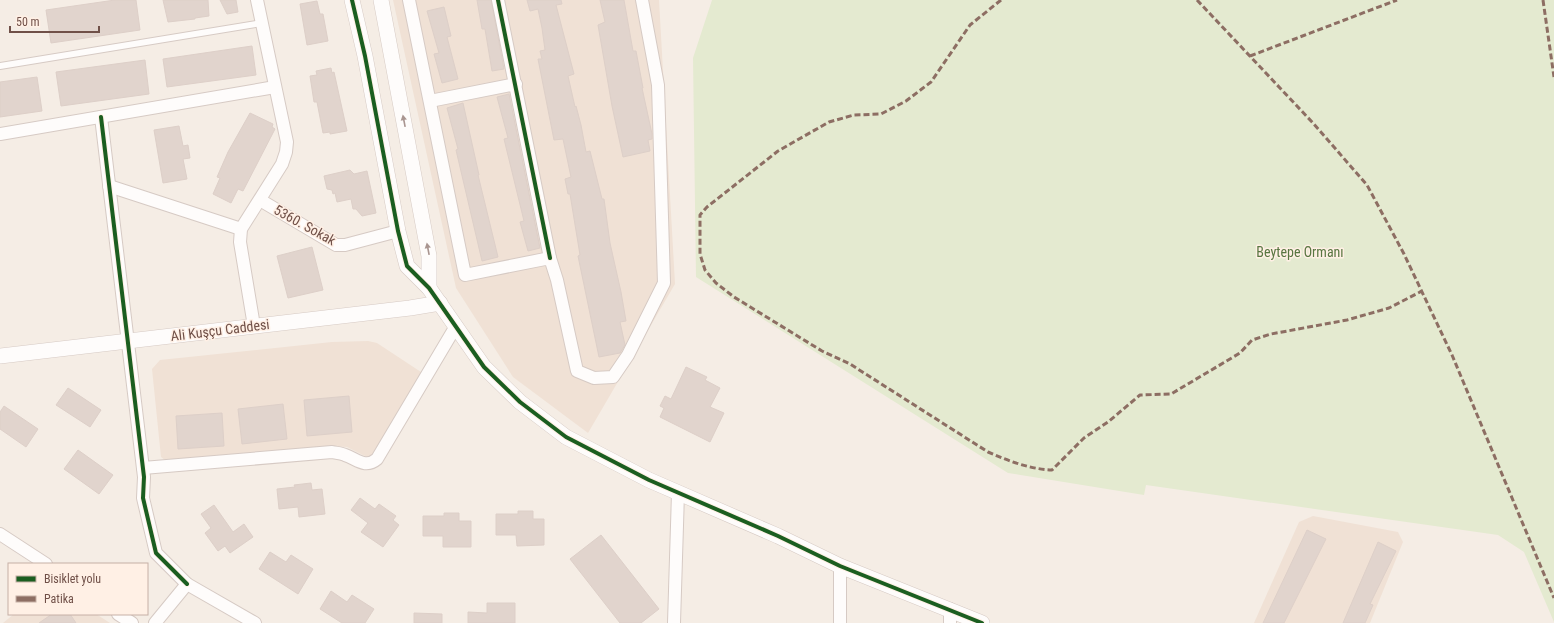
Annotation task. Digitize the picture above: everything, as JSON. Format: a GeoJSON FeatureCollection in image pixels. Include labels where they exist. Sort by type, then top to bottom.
{"type":"FeatureCollection","features":[{"type":"Feature","properties":{"kind":"street"},"geometry":{"type":"LineString","coordinates":[[254,326],[240,242],[241,229],[282,164],[286,152],[287,142],[257,0]]}},
{"type":"Feature","properties":{"kind":"street"},"geometry":{"type":"LineString","coordinates":[[352,0],[365,56],[398,231],[407,266],[429,288],[484,367],[520,402],[566,437],[649,480],[778,536],[950,616],[982,623]]}},
{"type":"Feature","properties":{"kind":"street"},"geometry":{"type":"LineString","coordinates":[[381,0],[429,256],[429,288]]}},
{"type":"Feature","properties":{"kind":"street"},"geometry":{"type":"LineString","coordinates":[[409,0],[465,275],[550,258]]}},
{"type":"Feature","properties":{"kind":"street"},"geometry":{"type":"LineString","coordinates":[[498,0],[550,258],[557,280],[577,371],[594,378],[613,377],[628,355],[664,283],[658,85],[642,0]]}},
{"type":"Feature","properties":{"kind":"street"},"geometry":{"type":"LineString","coordinates":[[430,101],[516,84]]}},
{"type":"Feature","properties":{"kind":"street"},"geometry":{"type":"LineString","coordinates":[[0,134],[275,87]]}},
{"type":"Feature","properties":{"kind":"street"},"geometry":{"type":"LineString","coordinates":[[101,117],[143,468],[143,498],[156,553],[187,584],[255,623]]}},
{"type":"Feature","properties":{"kind":"street"},"geometry":{"type":"LineString","coordinates":[[109,186],[241,229]]}},
{"type":"Feature","properties":{"kind":"street","name":"5360. Sokak"},"geometry":{"type":"LineString","coordinates":[[260,200],[336,245],[345,245],[398,231]]}},
{"type":"Feature","properties":{"kind":"street","name":"Ali Kuşçu Caddesi"},"geometry":{"type":"LineString","coordinates":[[0,356],[410,308],[440,303]]}},
{"type":"Feature","properties":{"kind":"street"},"geometry":{"type":"LineString","coordinates":[[143,468],[332,452],[344,454],[364,464],[372,464],[377,459],[456,326]]}},
{"type":"Feature","properties":{"kind":"street"},"geometry":{"type":"LineString","coordinates":[[674,623],[678,493]]}},
{"type":"Feature","properties":{"kind":"street"},"geometry":{"type":"LineString","coordinates":[[0,534],[44,563]]}},
{"type":"Feature","properties":{"kind":"street"},"geometry":{"type":"LineString","coordinates":[[840,566],[840,623]]}},
{"type":"Feature","properties":{"kind":"street"},"geometry":{"type":"LineString","coordinates":[[155,623],[187,584]]}},
{"type":"Feature","properties":{"kind":"street"},"geometry":{"type":"LineString","coordinates":[[120,615],[132,623]]}},
{"type":"Feature","properties":{"kind":"lane"},"geometry":{"type":"LineString","coordinates":[[0,66],[262,23]]}},
{"type":"Feature","properties":{"kind":"shaded area"},"geometry":{"type":"Polygon","coordinates":[[[393,0],[659,0],[675,284],[588,433],[513,377],[456,288],[393,0]]]}},
{"type":"Feature","properties":{"kind":"shaded area"},"geometry":{"type":"Polygon","coordinates":[[[368,341],[377,343],[424,374],[371,459],[347,447],[333,446],[169,463],[161,457],[152,369],[160,360],[332,342],[368,341]]]}},
{"type":"Feature","properties":{"kind":"shaded area"},"geometry":{"type":"Polygon","coordinates":[[[1313,516],[1398,532],[1403,542],[1370,623],[1254,623],[1299,522],[1313,516]]]}},
{"type":"Feature","properties":{"kind":"shaded area"},"geometry":{"type":"Polygon","coordinates":[[[13,615],[98,615],[110,623],[3,623],[13,615]]]}},
{"type":"Feature","properties":{"kind":"green space","name":"Beytepe Ormanı"},"geometry":{"type":"Polygon","coordinates":[[[712,0],[1554,0],[1554,622],[1524,552],[1498,535],[1146,485],[1144,495],[1008,473],[696,277],[693,58],[712,0]]]}},
{"type":"Feature","properties":{"kind":"building"},"geometry":{"type":"Polygon","coordinates":[[[115,0],[136,0],[140,30],[51,43],[46,10],[115,0]]]}},
{"type":"Feature","properties":{"kind":"building"},"geometry":{"type":"Polygon","coordinates":[[[163,0],[208,0],[209,16],[168,22],[163,0]]]}},
{"type":"Feature","properties":{"kind":"building"},"geometry":{"type":"Polygon","coordinates":[[[220,0],[236,0],[238,12],[227,14],[220,0]]]}},
{"type":"Feature","properties":{"kind":"building"},"geometry":{"type":"Polygon","coordinates":[[[477,0],[491,0],[504,69],[492,71],[485,29],[482,29],[477,0]]]}},
{"type":"Feature","properties":{"kind":"building"},"geometry":{"type":"Polygon","coordinates":[[[527,0],[561,0],[562,4],[556,5],[574,74],[568,76],[581,125],[586,152],[590,151],[602,199],[604,199],[610,243],[626,321],[620,322],[625,345],[620,353],[599,357],[578,256],[580,255],[570,194],[568,194],[565,179],[571,177],[563,139],[554,140],[538,59],[542,59],[540,51],[545,50],[542,28],[538,9],[530,11],[527,0]]]}},
{"type":"Feature","properties":{"kind":"building"},"geometry":{"type":"Polygon","coordinates":[[[600,0],[624,0],[633,51],[636,51],[652,134],[652,139],[648,140],[650,151],[623,157],[612,106],[598,25],[605,22],[600,0]]]}},
{"type":"Feature","properties":{"kind":"building"},"geometry":{"type":"Polygon","coordinates":[[[317,1],[320,14],[323,14],[328,41],[307,45],[300,4],[317,1]]]}},
{"type":"Feature","properties":{"kind":"building"},"geometry":{"type":"Polygon","coordinates":[[[444,7],[451,36],[447,37],[458,79],[442,83],[434,54],[439,53],[427,11],[444,7]]]}},
{"type":"Feature","properties":{"kind":"building"},"geometry":{"type":"Polygon","coordinates":[[[252,46],[256,75],[167,87],[163,59],[252,46]]]}},
{"type":"Feature","properties":{"kind":"building"},"geometry":{"type":"Polygon","coordinates":[[[145,60],[149,94],[61,106],[56,72],[145,60]]]}},
{"type":"Feature","properties":{"kind":"building"},"geometry":{"type":"Polygon","coordinates":[[[331,68],[332,73],[334,72],[347,131],[330,134],[330,132],[323,133],[317,102],[314,102],[310,76],[317,75],[316,71],[331,68]]]}},
{"type":"Feature","properties":{"kind":"building"},"geometry":{"type":"Polygon","coordinates":[[[37,77],[42,111],[0,117],[0,82],[37,77]]]}},
{"type":"Feature","properties":{"kind":"building"},"geometry":{"type":"Polygon","coordinates":[[[509,94],[540,248],[528,251],[520,222],[524,221],[504,139],[508,138],[497,97],[509,94]]]}},
{"type":"Feature","properties":{"kind":"building"},"geometry":{"type":"Polygon","coordinates":[[[463,103],[478,175],[498,257],[482,261],[456,150],[458,149],[447,108],[463,103]]]}},
{"type":"Feature","properties":{"kind":"building"},"geometry":{"type":"Polygon","coordinates":[[[250,113],[273,124],[272,127],[275,129],[243,191],[238,189],[231,203],[213,194],[220,178],[217,177],[228,152],[250,113]]]}},
{"type":"Feature","properties":{"kind":"building"},"geometry":{"type":"Polygon","coordinates":[[[179,126],[183,146],[188,145],[190,158],[183,159],[187,179],[163,183],[154,130],[179,126]]]}},
{"type":"Feature","properties":{"kind":"building"},"geometry":{"type":"Polygon","coordinates":[[[350,170],[354,174],[367,171],[376,213],[362,216],[356,209],[353,209],[351,199],[337,202],[335,193],[333,194],[332,190],[327,189],[324,176],[350,170]]]}},
{"type":"Feature","properties":{"kind":"building"},"geometry":{"type":"Polygon","coordinates":[[[312,247],[323,290],[288,298],[277,256],[312,247]]]}},
{"type":"Feature","properties":{"kind":"building"},"geometry":{"type":"Polygon","coordinates":[[[686,367],[707,377],[705,380],[720,388],[710,407],[724,413],[710,442],[660,417],[664,408],[660,406],[665,396],[671,399],[686,367]]]}},
{"type":"Feature","properties":{"kind":"building"},"geometry":{"type":"Polygon","coordinates":[[[68,388],[101,410],[90,427],[56,405],[68,388]]]}},
{"type":"Feature","properties":{"kind":"building"},"geometry":{"type":"Polygon","coordinates":[[[349,396],[352,432],[307,436],[304,400],[349,396]]]}},
{"type":"Feature","properties":{"kind":"building"},"geometry":{"type":"Polygon","coordinates":[[[283,404],[287,439],[242,444],[238,409],[283,404]]]}},
{"type":"Feature","properties":{"kind":"building"},"geometry":{"type":"Polygon","coordinates":[[[4,406],[38,429],[26,447],[0,429],[0,412],[4,406]]]}},
{"type":"Feature","properties":{"kind":"building"},"geometry":{"type":"Polygon","coordinates":[[[222,413],[224,446],[178,449],[176,416],[222,413]]]}},
{"type":"Feature","properties":{"kind":"building"},"geometry":{"type":"Polygon","coordinates":[[[78,450],[113,475],[99,494],[64,469],[78,450]]]}},
{"type":"Feature","properties":{"kind":"building"},"geometry":{"type":"Polygon","coordinates":[[[311,483],[312,490],[322,489],[325,514],[299,517],[298,507],[279,509],[277,489],[311,483]]]}},
{"type":"Feature","properties":{"kind":"building"},"geometry":{"type":"Polygon","coordinates":[[[360,498],[375,509],[379,504],[396,516],[393,520],[399,525],[383,547],[361,532],[368,523],[351,510],[360,498]]]}},
{"type":"Feature","properties":{"kind":"building"},"geometry":{"type":"Polygon","coordinates":[[[214,505],[233,532],[244,524],[253,537],[230,553],[225,546],[218,551],[205,533],[211,528],[201,514],[214,505]]]}},
{"type":"Feature","properties":{"kind":"building"},"geometry":{"type":"Polygon","coordinates":[[[518,511],[533,511],[533,519],[544,519],[544,545],[517,546],[516,535],[496,535],[496,514],[518,514],[518,511]]]}},
{"type":"Feature","properties":{"kind":"building"},"geometry":{"type":"Polygon","coordinates":[[[444,513],[459,513],[459,521],[471,521],[471,547],[443,547],[443,536],[423,536],[423,516],[444,516],[444,513]]]}},
{"type":"Feature","properties":{"kind":"building"},"geometry":{"type":"Polygon","coordinates":[[[1307,530],[1326,539],[1284,623],[1263,623],[1307,530]]]}},
{"type":"Feature","properties":{"kind":"building"},"geometry":{"type":"Polygon","coordinates":[[[601,535],[659,609],[641,623],[620,623],[570,559],[601,535]]]}},
{"type":"Feature","properties":{"kind":"building"},"geometry":{"type":"Polygon","coordinates":[[[1378,542],[1396,551],[1370,604],[1373,605],[1365,623],[1343,623],[1378,542]]]}},
{"type":"Feature","properties":{"kind":"building"},"geometry":{"type":"Polygon","coordinates":[[[270,552],[286,562],[291,555],[313,569],[298,594],[259,569],[270,552]]]}},
{"type":"Feature","properties":{"kind":"building"},"geometry":{"type":"Polygon","coordinates":[[[331,591],[347,602],[352,595],[374,609],[365,623],[342,623],[320,609],[331,591]]]}},
{"type":"Feature","properties":{"kind":"building"},"geometry":{"type":"Polygon","coordinates":[[[487,603],[515,603],[515,623],[468,623],[468,612],[487,613],[487,603]]]}},
{"type":"Feature","properties":{"kind":"building"},"geometry":{"type":"Polygon","coordinates":[[[414,613],[442,614],[442,623],[414,623],[414,613]]]}},
{"type":"Feature","properties":{"kind":"building"},"geometry":{"type":"Polygon","coordinates":[[[51,615],[71,615],[76,623],[39,623],[51,615]]]}},
{"type":"Feature","properties":{"kind":"marked path"},"geometry":{"type":"LineString","coordinates":[[1001,0],[970,25],[931,82],[906,101],[881,114],[854,115],[829,122],[778,151],[707,207],[700,215],[700,254],[705,270],[716,283],[734,297],[822,351],[850,364],[988,452],[1027,466],[1052,470],[1084,438],[1108,422],[1140,395],[1171,394],[1240,353],[1252,340],[1271,334],[1347,320],[1389,308],[1422,291]]}},
{"type":"Feature","properties":{"kind":"marked path"},"geometry":{"type":"LineString","coordinates":[[1197,0],[1313,123],[1367,185],[1404,254],[1452,355],[1554,598]]}},
{"type":"Feature","properties":{"kind":"marked path"},"geometry":{"type":"LineString","coordinates":[[1250,56],[1397,0]]}},
{"type":"Feature","properties":{"kind":"marked path"},"geometry":{"type":"LineString","coordinates":[[1543,0],[1554,77]]}},
{"type":"Feature","properties":{"kind":"cycle path"},"geometry":{"type":"LineString","coordinates":[[352,0],[365,56],[398,231],[407,266],[429,288],[484,367],[520,402],[566,437],[649,480],[778,536],[840,566],[982,623]]}},
{"type":"Feature","properties":{"kind":"cycle path"},"geometry":{"type":"LineString","coordinates":[[498,0],[550,258]]}},
{"type":"Feature","properties":{"kind":"cycle path"},"geometry":{"type":"LineString","coordinates":[[101,117],[144,477],[143,498],[156,553],[187,584]]}}]}
